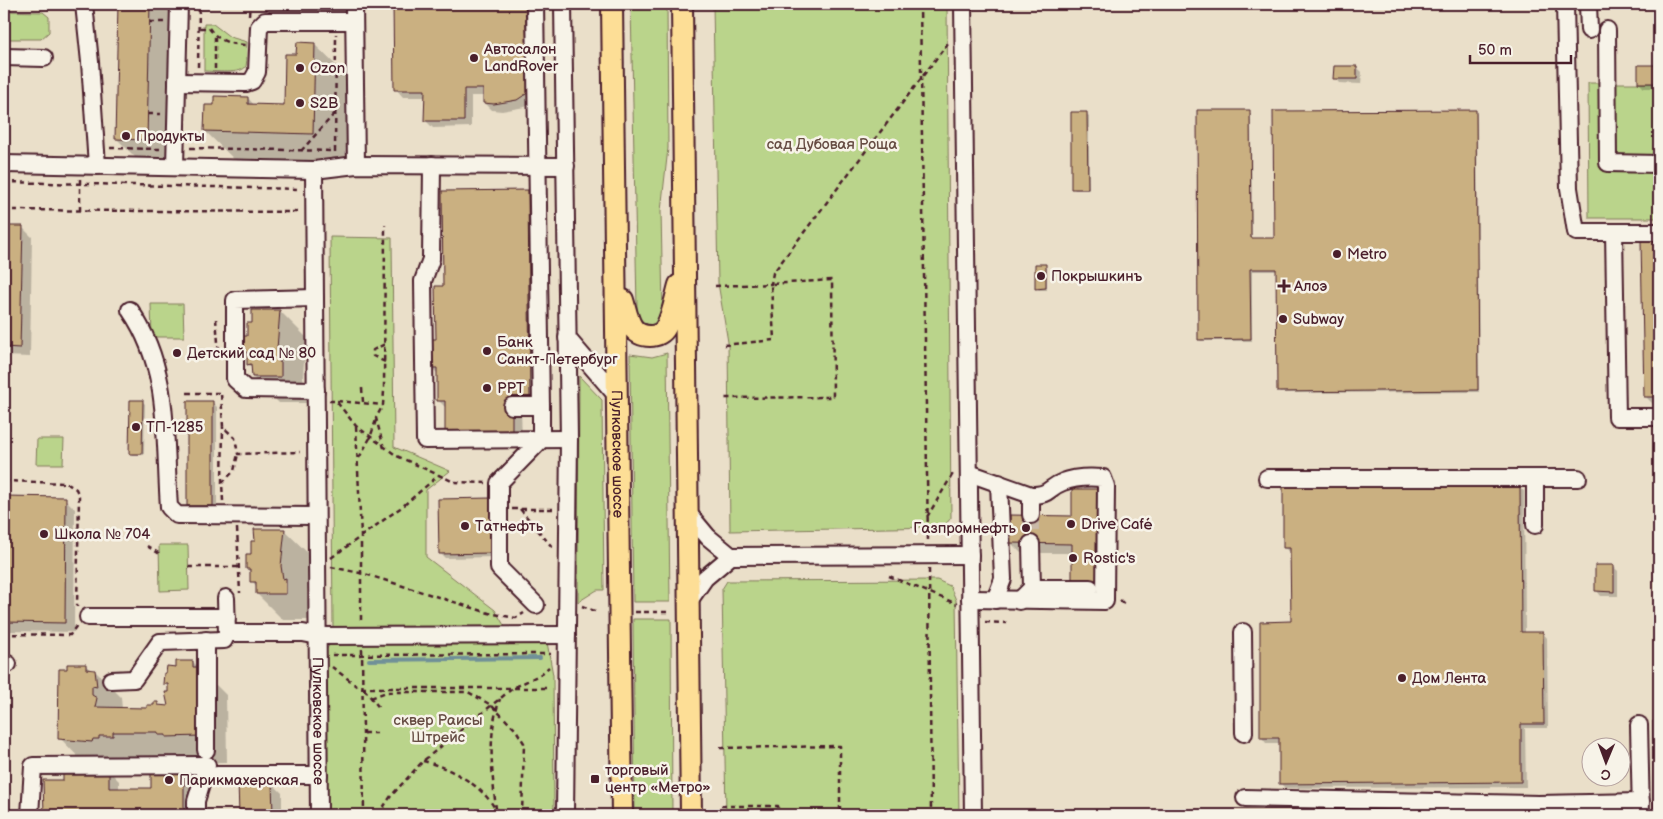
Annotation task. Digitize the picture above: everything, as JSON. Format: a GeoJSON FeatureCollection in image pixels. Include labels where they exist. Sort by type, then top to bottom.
{"type":"FeatureCollection","features":[{"type":"Feature","properties":{"kind":"main road","name":"Пулковское шоссе"},"geometry":{"type":"LineString","coordinates":[[612,4],[622,815]]}},
{"type":"Feature","properties":{"kind":"main road"},"geometry":{"type":"LineString","coordinates":[[682,4],[691,815]]}},
{"type":"Feature","properties":{"kind":"main road"},"geometry":{"type":"LineString","coordinates":[[615,276],[631,328],[640,335],[654,336],[661,333],[666,327],[685,266]]}},
{"type":"Feature","properties":{"kind":"street"},"geometry":{"type":"LineString","coordinates":[[84,4],[97,166]]}},
{"type":"Feature","properties":{"kind":"street"},"geometry":{"type":"LineString","coordinates":[[175,166],[179,4]]}},
{"type":"Feature","properties":{"kind":"street"},"geometry":{"type":"LineString","coordinates":[[354,4],[356,164]]}},
{"type":"Feature","properties":{"kind":"street"},"geometry":{"type":"LineString","coordinates":[[535,4],[542,440],[499,483],[498,568],[536,605]]}},
{"type":"Feature","properties":{"kind":"street"},"geometry":{"type":"LineString","coordinates":[[563,4],[568,439],[565,815]]}},
{"type":"Feature","properties":{"kind":"street"},"geometry":{"type":"LineString","coordinates":[[963,4],[962,472],[970,555],[964,602],[973,815]]}},
{"type":"Feature","properties":{"kind":"street"},"geometry":{"type":"LineString","coordinates":[[1566,4],[1569,180],[1576,232],[1659,232]]}},
{"type":"Feature","properties":{"kind":"street"},"geometry":{"type":"LineString","coordinates":[[1588,4],[1589,30]]}},
{"type":"Feature","properties":{"kind":"street"},"geometry":{"type":"LineString","coordinates":[[177,77],[246,83],[252,81],[257,72],[259,27],[265,21],[354,21]]}},
{"type":"Feature","properties":{"kind":"street"},"geometry":{"type":"LineString","coordinates":[[1607,30],[1608,163],[1659,164]]}},
{"type":"Feature","properties":{"kind":"street"},"geometry":{"type":"LineString","coordinates":[[4,57],[44,58]]}},
{"type":"Feature","properties":{"kind":"street"},"geometry":{"type":"LineString","coordinates":[[4,164],[314,170],[336,159],[356,164],[566,166]]}},
{"type":"Feature","properties":{"kind":"street"},"geometry":{"type":"LineString","coordinates":[[432,165],[431,259],[423,281],[425,440],[568,439]]}},
{"type":"Feature","properties":{"kind":"street"},"geometry":{"type":"LineString","coordinates":[[227,633],[303,633],[318,636],[319,564],[316,516],[315,298],[307,212],[314,170]]}},
{"type":"Feature","properties":{"kind":"street"},"geometry":{"type":"LineString","coordinates":[[1614,232],[1617,417],[1659,417]]}},
{"type":"Feature","properties":{"kind":"street"},"geometry":{"type":"LineString","coordinates":[[315,298],[241,294],[235,379],[246,389],[316,396]]}},
{"type":"Feature","properties":{"kind":"street"},"geometry":{"type":"LineString","coordinates":[[130,310],[142,327],[160,378],[171,448],[169,507],[177,515],[316,516]]}},
{"type":"Feature","properties":{"kind":"street"},"geometry":{"type":"LineString","coordinates":[[567,338],[617,396]]}},
{"type":"Feature","properties":{"kind":"street"},"geometry":{"type":"LineString","coordinates":[[512,406],[541,406]]}},
{"type":"Feature","properties":{"kind":"street"},"geometry":{"type":"LineString","coordinates":[[962,472],[1031,495],[1044,495],[1062,482],[1089,477],[1103,478],[1106,486],[1105,601],[995,600],[964,602]]}},
{"type":"Feature","properties":{"kind":"street"},"geometry":{"type":"LineString","coordinates":[[1267,478],[1578,478]]}},
{"type":"Feature","properties":{"kind":"street"},"geometry":{"type":"LineString","coordinates":[[1535,478],[1535,525]]}},
{"type":"Feature","properties":{"kind":"street"},"geometry":{"type":"LineString","coordinates":[[995,600],[1003,579],[999,483]]}},
{"type":"Feature","properties":{"kind":"street"},"geometry":{"type":"LineString","coordinates":[[1031,495],[1031,515]]}},
{"type":"Feature","properties":{"kind":"street"},"geometry":{"type":"LineString","coordinates":[[688,513],[708,537],[731,556],[970,555]]}},
{"type":"Feature","properties":{"kind":"street"},"geometry":{"type":"LineString","coordinates":[[1019,601],[1032,584],[1031,544]]}},
{"type":"Feature","properties":{"kind":"street"},"geometry":{"type":"LineString","coordinates":[[689,601],[705,578],[731,556]]}},
{"type":"Feature","properties":{"kind":"street"},"geometry":{"type":"LineString","coordinates":[[1003,579],[1032,584],[1090,588]]}},
{"type":"Feature","properties":{"kind":"street"},"geometry":{"type":"LineString","coordinates":[[111,680],[134,679],[160,642],[224,640],[227,633],[226,617],[233,596]]}},
{"type":"Feature","properties":{"kind":"street"},"geometry":{"type":"LineString","coordinates":[[81,618],[226,617]]}},
{"type":"Feature","properties":{"kind":"street"},"geometry":{"type":"LineString","coordinates":[[1243,632],[1244,733]]}},
{"type":"Feature","properties":{"kind":"street","name":"Пулковское шоссе"},"geometry":{"type":"LineString","coordinates":[[319,815],[318,636],[567,635]]}},
{"type":"Feature","properties":{"kind":"street"},"geometry":{"type":"LineString","coordinates":[[206,640],[206,750]]}},
{"type":"Feature","properties":{"kind":"street"},"geometry":{"type":"LineString","coordinates":[[1245,798],[1581,810],[1641,809],[1639,725]]}},
{"type":"Feature","properties":{"kind":"street"},"geometry":{"type":"LineString","coordinates":[[30,815],[33,766],[207,765],[196,801],[196,815]]}},
{"type":"Feature","properties":{"kind":"street"},"geometry":{"type":"LineString","coordinates":[[217,775],[319,776]]}},
{"type":"Feature","properties":{"kind":"path"},"geometry":{"type":"LineString","coordinates":[[177,77],[198,73],[199,4]]}},
{"type":"Feature","properties":{"kind":"path"},"geometry":{"type":"LineString","coordinates":[[249,20],[250,4]]}},
{"type":"Feature","properties":{"kind":"path"},"geometry":{"type":"LineString","coordinates":[[920,4],[927,534]]}},
{"type":"Feature","properties":{"kind":"path"},"geometry":{"type":"LineString","coordinates":[[150,22],[166,22]]}},
{"type":"Feature","properties":{"kind":"path"},"geometry":{"type":"LineString","coordinates":[[199,28],[209,28],[215,37],[231,44],[249,45]]}},
{"type":"Feature","properties":{"kind":"path"},"geometry":{"type":"LineString","coordinates":[[108,144],[111,149],[160,150],[165,144],[175,144],[185,145],[191,150],[301,151],[336,159],[336,34],[328,34]]}},
{"type":"Feature","properties":{"kind":"path"},"geometry":{"type":"LineString","coordinates":[[215,37],[215,73]]}},
{"type":"Feature","properties":{"kind":"path"},"geometry":{"type":"LineString","coordinates":[[724,345],[774,340],[771,284],[773,273],[950,40]]}},
{"type":"Feature","properties":{"kind":"path"},"geometry":{"type":"LineString","coordinates":[[301,151],[337,111]]}},
{"type":"Feature","properties":{"kind":"path"},"geometry":{"type":"LineString","coordinates":[[148,114],[165,114]]}},
{"type":"Feature","properties":{"kind":"path"},"geometry":{"type":"LineString","coordinates":[[80,175],[80,211]]}},
{"type":"Feature","properties":{"kind":"path"},"geometry":{"type":"LineString","coordinates":[[4,182],[300,189],[300,197]]}},
{"type":"Feature","properties":{"kind":"path"},"geometry":{"type":"LineString","coordinates":[[300,205],[307,212]]}},
{"type":"Feature","properties":{"kind":"path"},"geometry":{"type":"LineString","coordinates":[[4,210],[307,212]]}},
{"type":"Feature","properties":{"kind":"path"},"geometry":{"type":"LineString","coordinates":[[358,460],[370,438],[376,418],[383,405],[385,362],[385,224]]}},
{"type":"Feature","properties":{"kind":"path"},"geometry":{"type":"LineString","coordinates":[[715,286],[832,280],[833,397],[725,398]]}},
{"type":"Feature","properties":{"kind":"path"},"geometry":{"type":"LineString","coordinates":[[385,344],[373,350],[373,356],[385,362]]}},
{"type":"Feature","properties":{"kind":"path"},"geometry":{"type":"LineString","coordinates":[[362,388],[362,402]]}},
{"type":"Feature","properties":{"kind":"path"},"geometry":{"type":"LineString","coordinates":[[187,393],[221,393],[223,427],[222,515]]}},
{"type":"Feature","properties":{"kind":"path"},"geometry":{"type":"LineString","coordinates":[[316,396],[336,401],[383,405]]}},
{"type":"Feature","properties":{"kind":"path"},"geometry":{"type":"LineString","coordinates":[[336,401],[356,426],[384,448],[454,482],[499,483]]}},
{"type":"Feature","properties":{"kind":"path"},"geometry":{"type":"LineString","coordinates":[[376,418],[384,448]]}},
{"type":"Feature","properties":{"kind":"path"},"geometry":{"type":"LineString","coordinates":[[222,483],[234,471],[238,454],[235,438],[223,427]]}},
{"type":"Feature","properties":{"kind":"path"},"geometry":{"type":"LineString","coordinates":[[238,454],[300,452]]}},
{"type":"Feature","properties":{"kind":"path"},"geometry":{"type":"LineString","coordinates":[[927,518],[962,472]]}},
{"type":"Feature","properties":{"kind":"path"},"geometry":{"type":"LineString","coordinates":[[319,564],[403,506],[439,475]]}},
{"type":"Feature","properties":{"kind":"path"},"geometry":{"type":"LineString","coordinates":[[4,482],[66,483],[76,489],[79,496],[81,618],[70,635],[4,634]]}},
{"type":"Feature","properties":{"kind":"path"},"geometry":{"type":"LineString","coordinates":[[510,509],[554,510]]}},
{"type":"Feature","properties":{"kind":"path"},"geometry":{"type":"LineString","coordinates":[[520,509],[554,550]]}},
{"type":"Feature","properties":{"kind":"path"},"geometry":{"type":"LineString","coordinates":[[233,596],[240,567],[239,540]]}},
{"type":"Feature","properties":{"kind":"path"},"geometry":{"type":"LineString","coordinates":[[147,546],[160,554]]}},
{"type":"Feature","properties":{"kind":"path"},"geometry":{"type":"LineString","coordinates":[[319,564],[365,574],[488,613],[516,618],[536,605]]}},
{"type":"Feature","properties":{"kind":"path"},"geometry":{"type":"LineString","coordinates":[[188,567],[240,567]]}},
{"type":"Feature","properties":{"kind":"path"},"geometry":{"type":"LineString","coordinates":[[889,576],[929,592],[964,602]]}},
{"type":"Feature","properties":{"kind":"path"},"geometry":{"type":"LineString","coordinates":[[929,576],[931,815]]}},
{"type":"Feature","properties":{"kind":"path"},"geometry":{"type":"LineString","coordinates":[[632,612],[671,612]]}},
{"type":"Feature","properties":{"kind":"path"},"geometry":{"type":"LineString","coordinates":[[318,655],[551,655]]}},
{"type":"Feature","properties":{"kind":"path"},"geometry":{"type":"LineString","coordinates":[[318,655],[362,688],[381,710]]}},
{"type":"Feature","properties":{"kind":"path"},"geometry":{"type":"LineString","coordinates":[[378,815],[391,796],[423,761],[513,688],[541,674],[549,667]]}},
{"type":"Feature","properties":{"kind":"path"},"geometry":{"type":"LineString","coordinates":[[362,688],[546,688]]}},
{"type":"Feature","properties":{"kind":"path"},"geometry":{"type":"LineString","coordinates":[[371,698],[386,692],[468,692],[491,705],[516,730],[524,743],[522,815]]}},
{"type":"Feature","properties":{"kind":"path"},"geometry":{"type":"LineString","coordinates":[[498,815],[492,774],[496,711],[500,698]]}},
{"type":"Feature","properties":{"kind":"path"},"geometry":{"type":"LineString","coordinates":[[363,733],[378,733]]}},
{"type":"Feature","properties":{"kind":"path"},"geometry":{"type":"LineString","coordinates":[[720,748],[840,746],[840,815]]}},
{"type":"Feature","properties":{"kind":"path"},"geometry":{"type":"LineString","coordinates":[[423,761],[444,767],[469,782],[496,809]]}},
{"type":"Feature","properties":{"kind":"path"},"geometry":{"type":"LineString","coordinates":[[721,806],[778,806],[778,815]]}},
{"type":"Feature","properties":{"kind":"green space"},"geometry":{"type":"Polygon","coordinates":[[[631,4],[667,4],[668,148],[661,211],[663,311],[659,322],[649,325],[639,319],[637,308],[631,4]]]}},
{"type":"Feature","properties":{"kind":"green space","name":"сад Дубовая Роща"},"geometry":{"type":"Polygon","coordinates":[[[713,4],[947,4],[951,518],[943,527],[730,531],[728,342],[718,283],[713,4]]]}},
{"type":"Feature","properties":{"kind":"green space"},"geometry":{"type":"Polygon","coordinates":[[[4,11],[43,12],[49,17],[49,32],[41,39],[4,39],[4,11]]]}},
{"type":"Feature","properties":{"kind":"green space"},"geometry":{"type":"Polygon","coordinates":[[[204,24],[213,24],[230,37],[247,42],[247,63],[243,69],[233,72],[204,71],[204,24]]]}},
{"type":"Feature","properties":{"kind":"green space"},"geometry":{"type":"Polygon","coordinates":[[[1588,83],[1659,83],[1659,218],[1589,218],[1588,83]]]}},
{"type":"Feature","properties":{"kind":"green space"},"geometry":{"type":"Polygon","coordinates":[[[330,237],[392,238],[394,447],[450,471],[426,490],[426,557],[495,610],[505,627],[333,628],[330,237]]]}},
{"type":"Feature","properties":{"kind":"green space"},"geometry":{"type":"Polygon","coordinates":[[[151,304],[183,304],[184,337],[152,337],[151,304]]]}},
{"type":"Feature","properties":{"kind":"green space"},"geometry":{"type":"Polygon","coordinates":[[[667,353],[670,602],[633,602],[630,354],[652,357],[667,353]]]}},
{"type":"Feature","properties":{"kind":"green space"},"geometry":{"type":"Polygon","coordinates":[[[579,376],[602,400],[604,590],[597,590],[578,602],[579,376]]]}},
{"type":"Feature","properties":{"kind":"green space"},"geometry":{"type":"Polygon","coordinates":[[[37,439],[64,439],[63,464],[36,464],[37,439]]]}},
{"type":"Feature","properties":{"kind":"green space"},"geometry":{"type":"Polygon","coordinates":[[[159,545],[188,545],[189,590],[160,591],[159,545]]]}},
{"type":"Feature","properties":{"kind":"green space"},"geometry":{"type":"Polygon","coordinates":[[[937,580],[950,586],[956,600],[959,815],[726,815],[722,589],[727,581],[937,580]]]}},
{"type":"Feature","properties":{"kind":"green space"},"geometry":{"type":"Polygon","coordinates":[[[633,619],[671,619],[672,815],[635,815],[633,619]]]}},
{"type":"Feature","properties":{"kind":"green space","name":"сквер Раисы Штрейс"},"geometry":{"type":"Polygon","coordinates":[[[547,642],[553,675],[554,815],[326,815],[323,654],[331,643],[547,642]]]}},
{"type":"Feature","properties":{"kind":"building"},"geometry":{"type":"Polygon","coordinates":[[[118,4],[150,4],[147,140],[115,139],[118,4]]]}},
{"type":"Feature","properties":{"kind":"building"},"geometry":{"type":"Polygon","coordinates":[[[393,4],[525,4],[529,92],[517,100],[494,104],[483,103],[483,89],[464,89],[464,121],[424,121],[425,90],[394,90],[393,4]]]}},
{"type":"Feature","properties":{"kind":"building"},"geometry":{"type":"Polygon","coordinates":[[[297,42],[315,43],[313,134],[204,131],[205,105],[214,105],[214,96],[248,97],[248,104],[284,105],[285,54],[296,54],[297,42]]]}},
{"type":"Feature","properties":{"kind":"building"},"geometry":{"type":"Polygon","coordinates":[[[1638,65],[1659,65],[1659,83],[1638,83],[1638,65]]]}},
{"type":"Feature","properties":{"kind":"building"},"geometry":{"type":"Polygon","coordinates":[[[1334,66],[1357,66],[1357,79],[1333,79],[1334,66]]]}},
{"type":"Feature","properties":{"kind":"building","name":"Metro"},"geometry":{"type":"Polygon","coordinates":[[[1197,110],[1250,110],[1251,238],[1274,238],[1273,111],[1476,110],[1478,390],[1277,392],[1276,269],[1250,269],[1251,339],[1198,340],[1197,110]]]}},
{"type":"Feature","properties":{"kind":"building"},"geometry":{"type":"Polygon","coordinates":[[[1071,112],[1087,112],[1088,189],[1071,189],[1071,112]]]}},
{"type":"Feature","properties":{"kind":"building"},"geometry":{"type":"Polygon","coordinates":[[[528,190],[530,400],[512,400],[512,431],[445,432],[445,401],[437,401],[437,368],[431,368],[430,339],[436,339],[435,286],[443,286],[442,191],[528,190]]]}},
{"type":"Feature","properties":{"kind":"building"},"geometry":{"type":"Polygon","coordinates":[[[4,226],[23,226],[20,348],[4,347],[4,226]]]}},
{"type":"Feature","properties":{"kind":"building"},"geometry":{"type":"Polygon","coordinates":[[[1641,241],[1659,241],[1659,397],[1644,397],[1641,241]]]}},
{"type":"Feature","properties":{"kind":"building","name":"Покрышкинъ"},"geometry":{"type":"Polygon","coordinates":[[[1035,264],[1046,264],[1046,288],[1035,289],[1035,264]]]}},
{"type":"Feature","properties":{"kind":"building"},"geometry":{"type":"Polygon","coordinates":[[[252,310],[280,310],[277,349],[279,362],[281,362],[281,377],[252,377],[251,364],[247,365],[247,352],[243,352],[243,336],[247,336],[247,323],[252,323],[252,310]]]}},
{"type":"Feature","properties":{"kind":"building","name":"ТП-1285"},"geometry":{"type":"Polygon","coordinates":[[[130,400],[143,400],[142,454],[129,454],[130,400]]]}},
{"type":"Feature","properties":{"kind":"building"},"geometry":{"type":"Polygon","coordinates":[[[187,401],[213,401],[213,506],[187,506],[187,401]]]}},
{"type":"Feature","properties":{"kind":"building","name":"Дом Лента"},"geometry":{"type":"Polygon","coordinates":[[[1520,485],[1521,632],[1543,632],[1544,724],[1521,724],[1521,782],[1279,784],[1279,738],[1260,738],[1260,622],[1291,621],[1290,548],[1283,548],[1283,487],[1520,485]]]}},
{"type":"Feature","properties":{"kind":"building"},"geometry":{"type":"Polygon","coordinates":[[[1072,489],[1098,489],[1097,580],[1072,579],[1072,544],[1010,543],[1010,515],[1072,516],[1072,489]]]}},
{"type":"Feature","properties":{"kind":"building"},"geometry":{"type":"Polygon","coordinates":[[[4,496],[66,497],[65,623],[4,622],[4,496]]]}},
{"type":"Feature","properties":{"kind":"building","name":"Татнефть"},"geometry":{"type":"Polygon","coordinates":[[[491,498],[492,553],[439,554],[438,499],[491,498]]]}},
{"type":"Feature","properties":{"kind":"building"},"geometry":{"type":"Polygon","coordinates":[[[254,529],[285,529],[281,566],[283,579],[286,578],[286,594],[256,594],[256,582],[250,582],[250,569],[246,569],[246,554],[251,554],[251,541],[255,541],[254,529]]]}},
{"type":"Feature","properties":{"kind":"building"},"geometry":{"type":"Polygon","coordinates":[[[1595,565],[1614,565],[1614,592],[1595,591],[1595,565]]]}},
{"type":"Feature","properties":{"kind":"building"},"geometry":{"type":"Polygon","coordinates":[[[176,661],[193,661],[193,667],[200,667],[201,736],[166,737],[166,735],[158,735],[158,732],[113,732],[113,736],[99,736],[99,739],[93,739],[92,742],[58,739],[59,669],[67,669],[67,664],[86,664],[86,669],[95,670],[97,687],[92,686],[92,695],[97,698],[95,707],[147,708],[147,705],[154,705],[154,702],[158,702],[158,705],[168,706],[165,692],[168,692],[168,684],[163,684],[164,673],[166,673],[167,666],[176,667],[176,661]]]}},
{"type":"Feature","properties":{"kind":"building"},"geometry":{"type":"Polygon","coordinates":[[[1653,721],[1659,721],[1659,815],[1654,815],[1653,721]]]}},
{"type":"Feature","properties":{"kind":"building"},"geometry":{"type":"Polygon","coordinates":[[[63,770],[109,770],[109,788],[151,788],[151,770],[184,770],[184,815],[44,815],[43,780],[63,780],[63,770]]]}},
{"type":"Feature","properties":{"kind":"building"},"geometry":{"type":"Polygon","coordinates":[[[238,782],[272,782],[273,815],[239,815],[238,782]]]}},
{"type":"Feature","properties":{"kind":"waterway"},"geometry":{"type":"LineString","coordinates":[[369,660],[540,658]]}},
{"type":"Feature","properties":{"kind":"tunnel"},"geometry":{"type":"LineString","coordinates":[[1031,515],[1031,544]]}},
{"type":"Feature","properties":{"kind":"place","name":"Автосалон LandRover"},"geometry":{"type":"Point","coordinates":[474,58]}},
{"type":"Feature","properties":{"kind":"place","name":"Ozon"},"geometry":{"type":"Point","coordinates":[300,68]}},
{"type":"Feature","properties":{"kind":"place","name":"S2B"},"geometry":{"type":"Point","coordinates":[300,103]}},
{"type":"Feature","properties":{"kind":"place","name":"Продукты"},"geometry":{"type":"Point","coordinates":[126,136]}},
{"type":"Feature","properties":{"kind":"place","name":"Metro"},"geometry":{"type":"Point","coordinates":[1337,254]}},
{"type":"Feature","properties":{"kind":"place","name":"Покрышкинъ"},"geometry":{"type":"Point","coordinates":[1041,276]}},
{"type":"Feature","properties":{"kind":"place","name":"Алоэ"},"geometry":{"type":"Point","coordinates":[1284,286]}},
{"type":"Feature","properties":{"kind":"place","name":"Subway"},"geometry":{"type":"Point","coordinates":[1283,319]}},
{"type":"Feature","properties":{"kind":"place","name":"Банк Санкт-Петербург"},"geometry":{"type":"Point","coordinates":[487,351]}},
{"type":"Feature","properties":{"kind":"place","name":"Детский сад № 80"},"geometry":{"type":"Point","coordinates":[177,353]}},
{"type":"Feature","properties":{"kind":"place","name":"РРТ"},"geometry":{"type":"Point","coordinates":[487,388]}},
{"type":"Feature","properties":{"kind":"place","name":"ТП-1285"},"geometry":{"type":"Point","coordinates":[136,427]}},
{"type":"Feature","properties":{"kind":"place","name":"Drive Café"},"geometry":{"type":"Point","coordinates":[1071,524]}},
{"type":"Feature","properties":{"kind":"place","name":"Татнефть"},"geometry":{"type":"Point","coordinates":[465,526]}},
{"type":"Feature","properties":{"kind":"place","name":"Газпромнефть"},"geometry":{"type":"Point","coordinates":[1026,528]}},
{"type":"Feature","properties":{"kind":"place","name":"Школа № 704"},"geometry":{"type":"Point","coordinates":[44,534]}},
{"type":"Feature","properties":{"kind":"place","name":"Rostic's"},"geometry":{"type":"Point","coordinates":[1073,558]}},
{"type":"Feature","properties":{"kind":"place","name":"Дом Лента"},"geometry":{"type":"Point","coordinates":[1402,678]}},
{"type":"Feature","properties":{"kind":"place","name":"торговый центр «Метро»"},"geometry":{"type":"Point","coordinates":[595,779]}},
{"type":"Feature","properties":{"kind":"place","name":"Парикмахерская"},"geometry":{"type":"Point","coordinates":[169,780]}}]}
